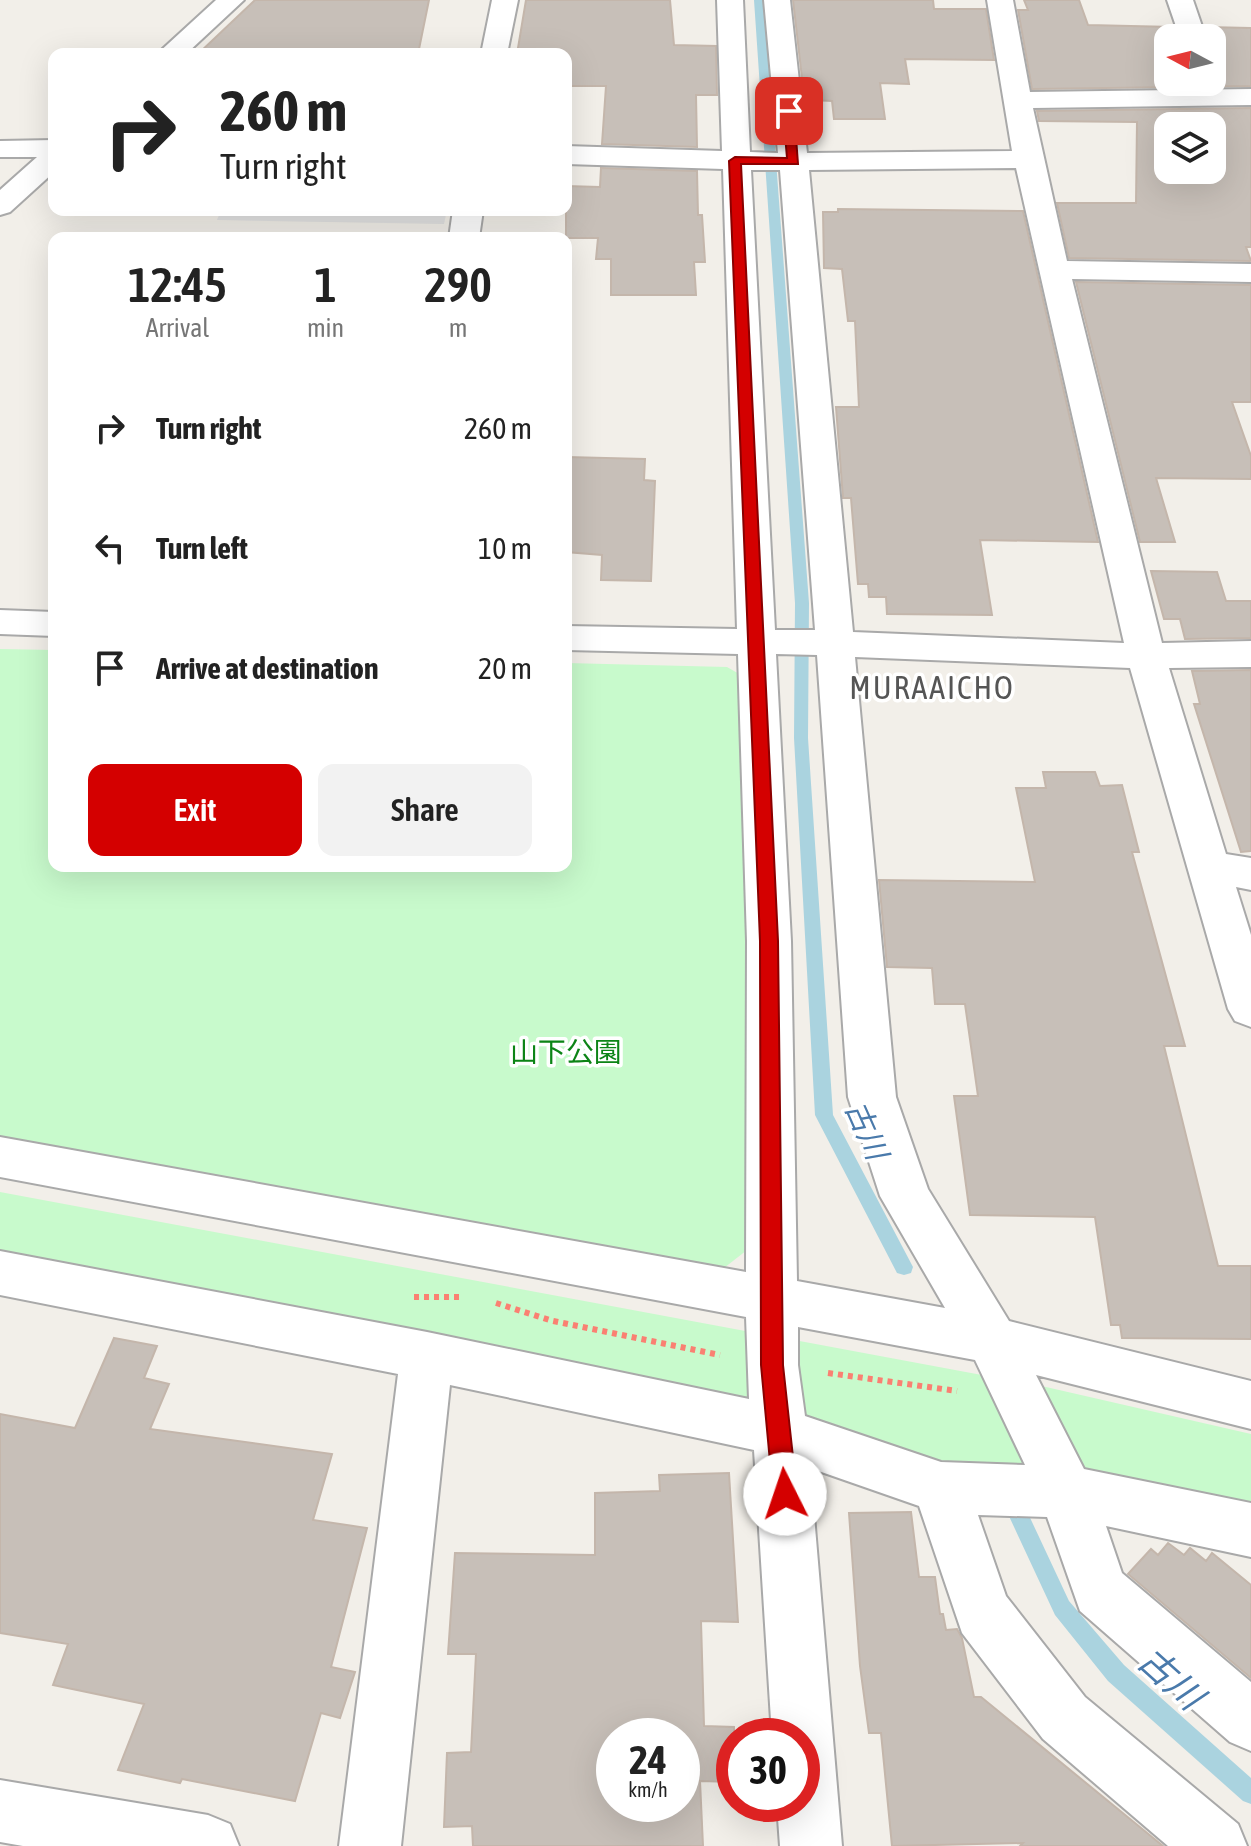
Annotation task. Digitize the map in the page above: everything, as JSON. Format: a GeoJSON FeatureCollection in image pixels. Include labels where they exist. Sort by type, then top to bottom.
{"type":"FeatureCollection","features":[{"type":"Feature","properties":{"kind":"street"},"geometry":{"type":"LineString","coordinates":[[177,48],[231,0]]}},
{"type":"Feature","properties":{"kind":"street"},"geometry":{"type":"LineString","coordinates":[[495,48],[505,0]]}},
{"type":"Feature","properties":{"kind":"street"},"geometry":{"type":"LineString","coordinates":[[730,0],[741,161],[762,641],[769,941],[772,1365],[780,1432],[811,1846]]}},
{"type":"Feature","properties":{"kind":"street"},"geometry":{"type":"LineString","coordinates":[[777,0],[830,643],[872,1097],[905,1196],[992,1340],[1066,1492],[1100,1591],[1251,1721]]}},
{"type":"Feature","properties":{"kind":"street"},"geometry":{"type":"LineString","coordinates":[[1000,0],[1028,159],[1146,656],[1251,1009]]}},
{"type":"Feature","properties":{"kind":"street"},"geometry":{"type":"LineString","coordinates":[[1180,0],[1188,24]]}},
{"type":"Feature","properties":{"kind":"street"},"geometry":{"type":"LineString","coordinates":[[1017,100],[1154,93]]}},
{"type":"Feature","properties":{"kind":"street"},"geometry":{"type":"LineString","coordinates":[[1226,93],[1251,97]]}},
{"type":"Feature","properties":{"kind":"street"},"geometry":{"type":"LineString","coordinates":[[0,149],[48,148]]}},
{"type":"Feature","properties":{"kind":"street"},"geometry":{"type":"LineString","coordinates":[[572,155],[789,162],[1028,159]]}},
{"type":"Feature","properties":{"kind":"street"},"geometry":{"type":"LineString","coordinates":[[0,206],[48,162]]}},
{"type":"Feature","properties":{"kind":"street"},"geometry":{"type":"LineString","coordinates":[[1054,270],[1251,273]]}},
{"type":"Feature","properties":{"kind":"street"},"geometry":{"type":"LineString","coordinates":[[0,622],[48,624]]}},
{"type":"Feature","properties":{"kind":"street"},"geometry":{"type":"LineString","coordinates":[[572,638],[830,643],[1146,656],[1251,654]]}},
{"type":"Feature","properties":{"kind":"street"},"geometry":{"type":"LineString","coordinates":[[1209,867],[1251,874]]}},
{"type":"Feature","properties":{"kind":"street"},"geometry":{"type":"LineString","coordinates":[[0,1157],[992,1340],[1251,1405]]}},
{"type":"Feature","properties":{"kind":"street"},"geometry":{"type":"LineString","coordinates":[[0,1273],[427,1356],[780,1432],[941,1488],[1066,1492],[1251,1530]]}},
{"type":"Feature","properties":{"kind":"street"},"geometry":{"type":"LineString","coordinates":[[370,1846],[427,1356]]}},
{"type":"Feature","properties":{"kind":"street"},"geometry":{"type":"LineString","coordinates":[[941,1488],[983,1613],[1064,1718],[1216,1846]]}},
{"type":"Feature","properties":{"kind":"street"},"geometry":{"type":"LineString","coordinates":[[0,1811],[208,1846]]}},
{"type":"Feature","properties":{"kind":"green space","name":"山下公園"},"geometry":{"type":"Polygon","coordinates":[[[0,649],[48,650],[48,872],[572,872],[572,663],[727,667],[741,675],[756,1243],[724,1268],[0,1137],[0,649]]]}},
{"type":"Feature","properties":{"kind":"green space"},"geometry":{"type":"Polygon","coordinates":[[[0,1192],[1046,1387],[1251,1434],[1251,1525],[1067,1491],[0,1258],[0,1192]]]}},
{"type":"Feature","properties":{"kind":"shaded area"},"geometry":{"type":"Polygon","coordinates":[[[219,216],[446,216],[444,224],[217,220],[219,216]]]}},
{"type":"Feature","properties":{"kind":"building"},"geometry":{"type":"Polygon","coordinates":[[[255,0],[429,0],[419,48],[204,48],[255,0]]]}},
{"type":"Feature","properties":{"kind":"building"},"geometry":{"type":"Polygon","coordinates":[[[526,0],[670,0],[674,45],[716,46],[717,95],[696,95],[697,147],[602,144],[606,86],[572,86],[572,48],[518,48],[526,0]]]}},
{"type":"Feature","properties":{"kind":"building"},"geometry":{"type":"Polygon","coordinates":[[[793,0],[933,0],[934,9],[986,9],[994,60],[905,59],[909,84],[880,83],[885,119],[834,119],[832,101],[813,100],[810,78],[802,78],[793,0]]]}},
{"type":"Feature","properties":{"kind":"building"},"geometry":{"type":"Polygon","coordinates":[[[1024,0],[1079,0],[1088,25],[1154,27],[1154,87],[1032,89],[1018,10],[1028,10],[1024,0]]]}},
{"type":"Feature","properties":{"kind":"building"},"geometry":{"type":"Polygon","coordinates":[[[1226,27],[1251,28],[1251,86],[1226,86],[1226,27]]]}},
{"type":"Feature","properties":{"kind":"building"},"geometry":{"type":"Polygon","coordinates":[[[1251,108],[1251,247],[1246,247],[1251,261],[1069,258],[1057,203],[1136,203],[1137,122],[1039,121],[1037,111],[1251,108]]]}},
{"type":"Feature","properties":{"kind":"building"},"geometry":{"type":"Polygon","coordinates":[[[601,168],[697,171],[698,215],[702,215],[705,262],[694,262],[696,295],[611,295],[611,259],[596,259],[598,238],[572,238],[572,232],[566,232],[566,216],[572,216],[572,186],[600,187],[601,168]]]}},
{"type":"Feature","properties":{"kind":"building"},"geometry":{"type":"Polygon","coordinates":[[[838,209],[1023,211],[1098,542],[980,540],[992,615],[887,614],[886,597],[869,597],[868,584],[858,584],[851,498],[843,498],[836,407],[859,407],[855,321],[848,321],[842,269],[824,268],[823,212],[838,212],[838,209]]]}},
{"type":"Feature","properties":{"kind":"building"},"geometry":{"type":"Polygon","coordinates":[[[1076,282],[1251,285],[1251,402],[1232,402],[1251,456],[1251,479],[1156,478],[1175,542],[1140,542],[1076,282]]]}},
{"type":"Feature","properties":{"kind":"building"},"geometry":{"type":"Polygon","coordinates":[[[572,457],[645,459],[644,480],[655,481],[651,581],[601,580],[602,555],[572,552],[572,457]]]}},
{"type":"Feature","properties":{"kind":"building"},"geometry":{"type":"Polygon","coordinates":[[[1151,571],[1217,572],[1226,601],[1251,601],[1251,638],[1185,639],[1180,619],[1164,619],[1151,571]]]}},
{"type":"Feature","properties":{"kind":"building"},"geometry":{"type":"Polygon","coordinates":[[[1251,670],[1251,851],[1241,852],[1194,704],[1200,704],[1192,671],[1251,670]]]}},
{"type":"Feature","properties":{"kind":"building"},"geometry":{"type":"Polygon","coordinates":[[[1043,772],[1095,772],[1100,786],[1122,785],[1139,852],[1132,852],[1185,1046],[1164,1046],[1218,1266],[1251,1266],[1251,1339],[1122,1338],[1120,1325],[1111,1325],[1095,1217],[970,1215],[954,1096],[978,1096],[965,1004],[935,1004],[932,968],[887,967],[879,880],[1035,882],[1016,788],[1046,788],[1043,772]]]}},
{"type":"Feature","properties":{"kind":"building"},"geometry":{"type":"Polygon","coordinates":[[[114,1338],[157,1346],[144,1378],[169,1384],[150,1429],[332,1454],[313,1520],[367,1528],[331,1667],[355,1672],[340,1718],[321,1713],[295,1801],[118,1770],[144,1704],[53,1685],[68,1644],[0,1633],[0,1414],[75,1428],[114,1338]]]}},
{"type":"Feature","properties":{"kind":"building"},"geometry":{"type":"Polygon","coordinates":[[[729,1473],[738,1622],[701,1621],[704,1726],[716,1726],[716,1781],[700,1781],[703,1846],[473,1846],[472,1826],[444,1827],[447,1753],[471,1752],[476,1654],[448,1654],[455,1553],[595,1555],[595,1493],[660,1491],[659,1475],[729,1473]]]}},
{"type":"Feature","properties":{"kind":"building"},"geometry":{"type":"Polygon","coordinates":[[[911,1512],[919,1577],[935,1577],[940,1614],[943,1614],[946,1630],[957,1629],[962,1638],[974,1697],[981,1697],[1163,1846],[1020,1846],[1023,1843],[892,1846],[881,1733],[869,1733],[860,1666],[849,1513],[911,1512]]]}},
{"type":"Feature","properties":{"kind":"building"},"geometry":{"type":"Polygon","coordinates":[[[1168,1543],[1184,1555],[1190,1548],[1206,1561],[1212,1553],[1251,1585],[1251,1678],[1128,1574],[1151,1549],[1158,1555],[1168,1543]]]}},
{"type":"Feature","properties":{"kind":"waterway","name":"古川"},"geometry":{"type":"LineString","coordinates":[[759,0],[802,603],[801,738],[824,1115],[904,1267]]}},
{"type":"Feature","properties":{"kind":"waterway","name":"古川"},"geometry":{"type":"LineString","coordinates":[[1018,1514],[1062,1608],[1116,1673],[1251,1793]]}},
{"type":"Feature","properties":{"kind":"district","name":"MURAAICHO"},"geometry":{"type":"Point","coordinates":[932,687]}},
{"type":"Feature","properties":{"kind":"route"},"geometry":{"type":"LineString","coordinates":[[785,1494],[772,1365],[769,941],[735,161],[794,162],[789,111]]}}]}
